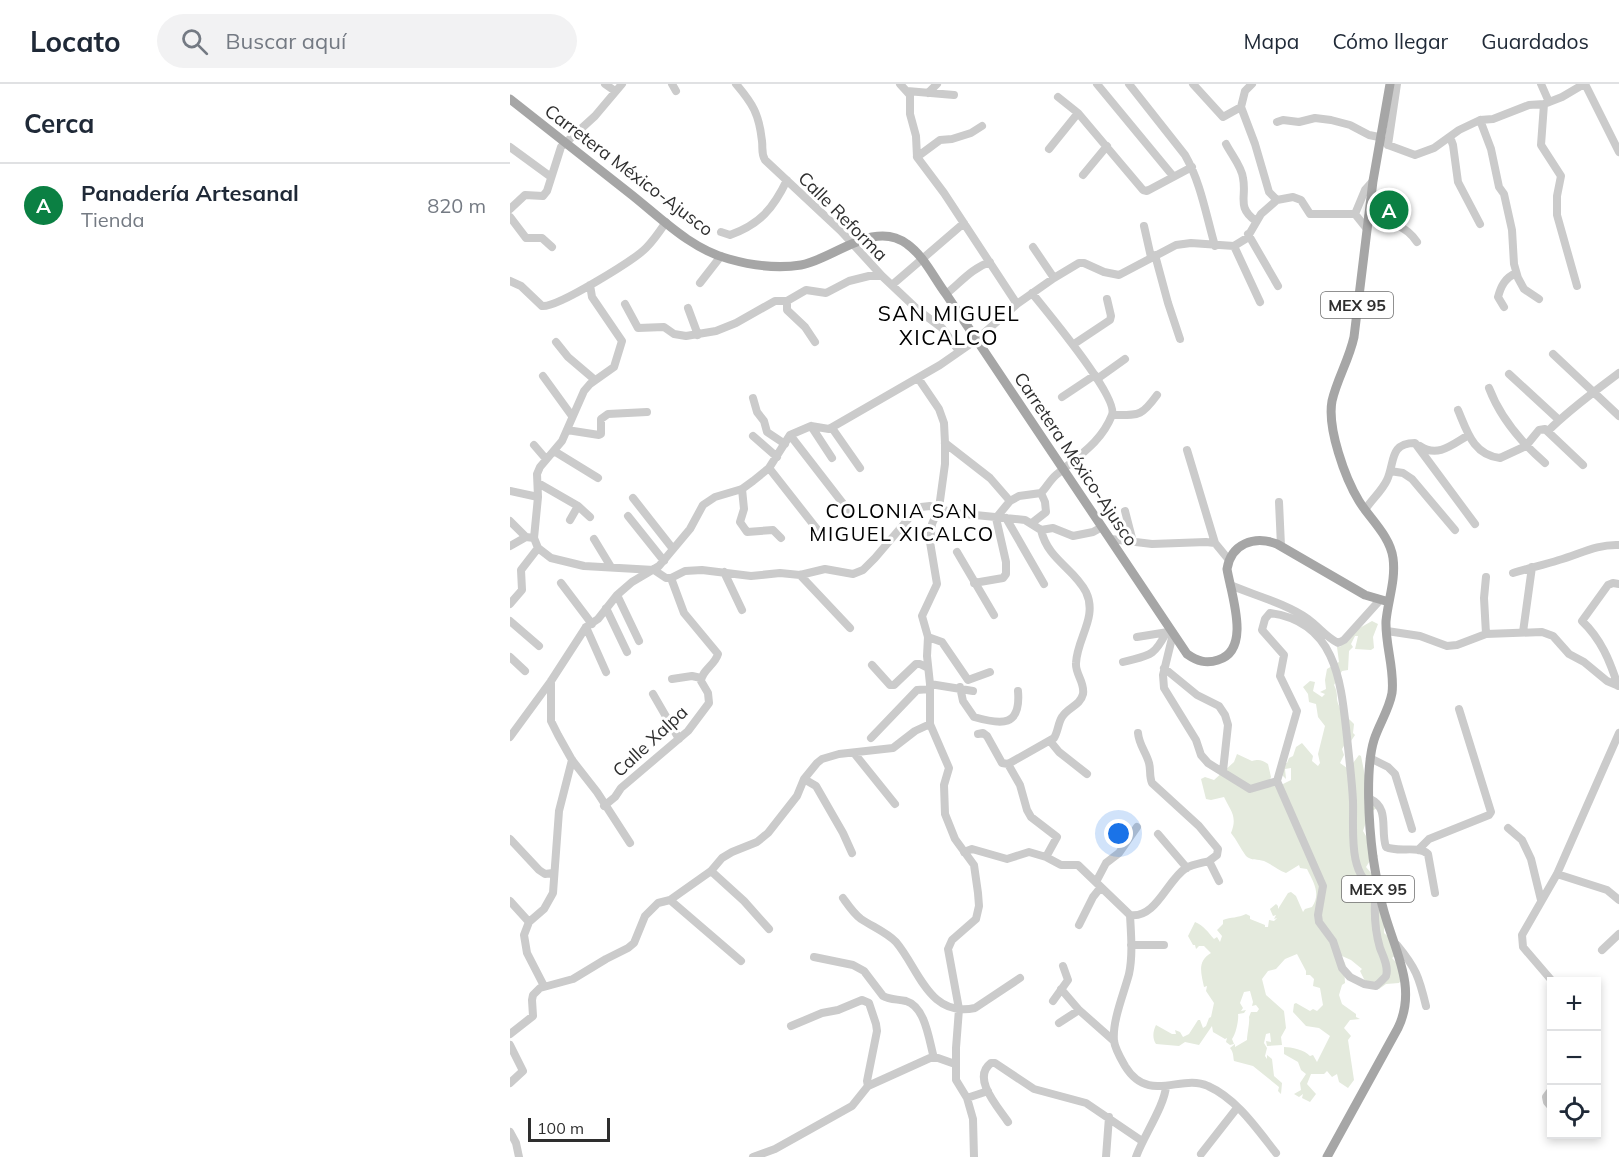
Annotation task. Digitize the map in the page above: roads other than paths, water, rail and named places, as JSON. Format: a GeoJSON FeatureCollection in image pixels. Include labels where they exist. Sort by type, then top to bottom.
{"type":"FeatureCollection","features":[{"type":"Feature","properties":{"kind":"main road","name":"MEX 95"},"geometry":{"type":"LineString","coordinates":[[1327,1157],[1406,1012],[1407,995],[1405,977],[1379,892],[1373,857],[1370,800],[1370,758],[1374,740],[1392,693],[1385,601],[1394,566],[1391,550],[1383,534],[1365,510],[1348,479],[1335,436],[1331,411],[1336,389],[1351,353],[1379,138],[1390,84]]}},
{"type":"Feature","properties":{"kind":"main road","name":"Carretera México-Ajusco"},"geometry":{"type":"LineString","coordinates":[[510,99],[691,242],[721,256],[764,267],[784,267],[804,264],[878,236],[892,236],[907,243],[946,294],[1111,539],[1170,633],[1187,654],[1197,660],[1211,662],[1223,659],[1232,651],[1238,639],[1238,626],[1227,569],[1229,560]]}},
{"type":"Feature","properties":{"kind":"main road"},"geometry":{"type":"LineString","coordinates":[[1229,560],[1237,548],[1246,542],[1263,540],[1281,546],[1365,595],[1385,601]]}},
{"type":"Feature","properties":{"kind":"street"},"geometry":{"type":"LineString","coordinates":[[605,84],[615,91]]}},
{"type":"Feature","properties":{"kind":"street"},"geometry":{"type":"LineString","coordinates":[[510,209],[525,195],[543,196],[547,191],[556,157],[565,141],[580,131],[622,84]]}},
{"type":"Feature","properties":{"kind":"street","name":"Calle Reforma"},"geometry":{"type":"LineString","coordinates":[[736,84],[753,104],[763,143],[762,154],[841,231],[882,276],[918,310],[942,328],[959,351]]}},
{"type":"Feature","properties":{"kind":"street"},"geometry":{"type":"LineString","coordinates":[[900,84],[910,95],[910,114],[916,136],[917,158],[964,223],[1017,304]]}},
{"type":"Feature","properties":{"kind":"street"},"geometry":{"type":"LineString","coordinates":[[928,93],[937,84]]}},
{"type":"Feature","properties":{"kind":"street"},"geometry":{"type":"LineString","coordinates":[[1097,84],[1173,176]]}},
{"type":"Feature","properties":{"kind":"street"},"geometry":{"type":"LineString","coordinates":[[1129,84],[1192,167],[1215,246]]}},
{"type":"Feature","properties":{"kind":"street"},"geometry":{"type":"LineString","coordinates":[[1193,84],[1222,117],[1241,107]]}},
{"type":"Feature","properties":{"kind":"street"},"geometry":{"type":"LineString","coordinates":[[1252,84],[1245,91],[1241,107],[1269,192],[1277,200]]}},
{"type":"Feature","properties":{"kind":"street"},"geometry":{"type":"LineString","coordinates":[[1388,145],[1397,84]]}},
{"type":"Feature","properties":{"kind":"street"},"geometry":{"type":"LineString","coordinates":[[1541,84],[1546,103],[1541,145],[1560,176],[1557,215],[1577,286]]}},
{"type":"Feature","properties":{"kind":"street"},"geometry":{"type":"LineString","coordinates":[[1277,122],[1283,120],[1299,122],[1315,118],[1331,120],[1379,138],[1388,145],[1415,155],[1434,148],[1480,120],[1493,119],[1529,105],[1546,103],[1562,97],[1583,84],[1619,152]]}},
{"type":"Feature","properties":{"kind":"street"},"geometry":{"type":"LineString","coordinates":[[906,91],[937,95],[954,94]]}},
{"type":"Feature","properties":{"kind":"street"},"geometry":{"type":"LineString","coordinates":[[1058,98],[1078,113],[1143,190],[1147,191],[1192,167]]}},
{"type":"Feature","properties":{"kind":"street"},"geometry":{"type":"LineString","coordinates":[[1049,149],[1078,113]]}},
{"type":"Feature","properties":{"kind":"street"},"geometry":{"type":"LineString","coordinates":[[1480,120],[1491,149],[1499,187],[1504,194],[1513,236],[1516,273],[1524,289],[1539,298]]}},
{"type":"Feature","properties":{"kind":"street"},"geometry":{"type":"LineString","coordinates":[[917,158],[939,140],[952,139],[971,133],[982,126]]}},
{"type":"Feature","properties":{"kind":"street"},"geometry":{"type":"LineString","coordinates":[[1450,137],[1458,182],[1480,225]]}},
{"type":"Feature","properties":{"kind":"street"},"geometry":{"type":"LineString","coordinates":[[1226,144],[1244,177],[1243,205],[1256,221]]}},
{"type":"Feature","properties":{"kind":"street"},"geometry":{"type":"LineString","coordinates":[[1083,175],[1107,146]]}},
{"type":"Feature","properties":{"kind":"street"},"geometry":{"type":"LineString","coordinates":[[510,147],[551,177]]}},
{"type":"Feature","properties":{"kind":"street"},"geometry":{"type":"LineString","coordinates":[[721,232],[730,235],[754,225],[764,217],[787,180]]}},
{"type":"Feature","properties":{"kind":"street"},"geometry":{"type":"LineString","coordinates":[[1355,214],[1365,190],[1373,181]]}},
{"type":"Feature","properties":{"kind":"street"},"geometry":{"type":"LineString","coordinates":[[510,737],[589,625],[632,582],[654,570],[664,561],[690,529],[706,502],[742,489],[769,468],[790,435],[811,426],[832,428],[918,378],[976,340],[1017,304],[1073,266],[1084,263],[1104,272],[1119,275],[1153,256],[1182,244],[1234,246],[1247,238],[1261,214],[1277,200],[1293,197],[1301,200],[1310,214],[1355,214]]}},
{"type":"Feature","properties":{"kind":"street"},"geometry":{"type":"LineString","coordinates":[[1355,214],[1367,229]]}},
{"type":"Feature","properties":{"kind":"street"},"geometry":{"type":"LineString","coordinates":[[510,217],[526,238],[542,238],[552,247]]}},
{"type":"Feature","properties":{"kind":"street"},"geometry":{"type":"LineString","coordinates":[[1368,217],[1404,228],[1417,242]]}},
{"type":"Feature","properties":{"kind":"street"},"geometry":{"type":"LineString","coordinates":[[510,281],[521,286],[542,306],[548,306],[590,285],[646,248],[666,222]]}},
{"type":"Feature","properties":{"kind":"street"},"geometry":{"type":"LineString","coordinates":[[892,285],[964,223]]}},
{"type":"Feature","properties":{"kind":"street"},"geometry":{"type":"LineString","coordinates":[[1144,226],[1180,339]]}},
{"type":"Feature","properties":{"kind":"street"},"geometry":{"type":"LineString","coordinates":[[1248,234],[1278,286]]}},
{"type":"Feature","properties":{"kind":"street"},"geometry":{"type":"LineString","coordinates":[[1234,246],[1260,302]]}},
{"type":"Feature","properties":{"kind":"street"},"geometry":{"type":"LineString","coordinates":[[1034,247],[1054,278]]}},
{"type":"Feature","properties":{"kind":"street"},"geometry":{"type":"LineString","coordinates":[[700,283],[721,256]]}},
{"type":"Feature","properties":{"kind":"street"},"geometry":{"type":"LineString","coordinates":[[946,294],[982,265],[990,262]]}},
{"type":"Feature","properties":{"kind":"street"},"geometry":{"type":"LineString","coordinates":[[1504,307],[1498,297],[1501,287],[1506,279],[1516,273]]}},
{"type":"Feature","properties":{"kind":"street"},"geometry":{"type":"LineString","coordinates":[[625,304],[638,328],[664,327],[678,335],[698,335],[736,323],[776,301],[787,301],[806,290],[826,293],[849,281],[869,276],[882,276]]}},
{"type":"Feature","properties":{"kind":"street"},"geometry":{"type":"LineString","coordinates":[[530,538],[538,497],[537,474],[546,459],[562,441],[584,392],[595,380],[614,367],[622,341],[592,297],[590,285]]}},
{"type":"Feature","properties":{"kind":"street"},"geometry":{"type":"LineString","coordinates":[[996,518],[1010,501],[1028,494],[1041,493],[1053,478],[1098,440],[1112,415],[1113,408],[1096,377],[1074,344],[1032,293]]}},
{"type":"Feature","properties":{"kind":"street"},"geometry":{"type":"LineString","coordinates":[[1074,344],[1110,320],[1107,299]]}},
{"type":"Feature","properties":{"kind":"street"},"geometry":{"type":"LineString","coordinates":[[787,301],[787,310],[805,327],[815,342]]}},
{"type":"Feature","properties":{"kind":"street"},"geometry":{"type":"LineString","coordinates":[[688,308],[698,335]]}},
{"type":"Feature","properties":{"kind":"street"},"geometry":{"type":"LineString","coordinates":[[556,342],[568,357],[595,380]]}},
{"type":"Feature","properties":{"kind":"street"},"geometry":{"type":"LineString","coordinates":[[1553,354],[1619,416]]}},
{"type":"Feature","properties":{"kind":"street"},"geometry":{"type":"LineString","coordinates":[[1062,397],[1125,359]]}},
{"type":"Feature","properties":{"kind":"street"},"geometry":{"type":"LineString","coordinates":[[1548,431],[1570,408],[1594,394],[1619,373]]}},
{"type":"Feature","properties":{"kind":"street"},"geometry":{"type":"LineString","coordinates":[[1509,374],[1559,420]]}},
{"type":"Feature","properties":{"kind":"street"},"geometry":{"type":"LineString","coordinates":[[543,376],[572,416]]}},
{"type":"Feature","properties":{"kind":"street"},"geometry":{"type":"LineString","coordinates":[[918,378],[939,409],[944,423],[945,443],[945,464],[939,508],[932,524],[930,542],[937,585],[922,616],[928,637],[930,723],[949,768],[944,794],[947,820],[955,839],[974,866],[979,906],[976,919],[949,943],[948,949],[959,1009],[956,1080],[967,1098],[973,1119],[974,1157]]}},
{"type":"Feature","properties":{"kind":"street"},"geometry":{"type":"LineString","coordinates":[[1489,388],[1495,403],[1526,446],[1545,463]]}},
{"type":"Feature","properties":{"kind":"street"},"geometry":{"type":"LineString","coordinates":[[1112,415],[1137,415],[1146,410],[1157,395]]}},
{"type":"Feature","properties":{"kind":"street"},"geometry":{"type":"LineString","coordinates":[[753,398],[767,432],[785,444]]}},
{"type":"Feature","properties":{"kind":"street"},"geometry":{"type":"LineString","coordinates":[[1458,410],[1467,435],[1485,453],[1497,458],[1526,446],[1539,430],[1545,429],[1583,465]]}},
{"type":"Feature","properties":{"kind":"street"},"geometry":{"type":"LineString","coordinates":[[567,430],[599,435],[601,434],[601,419],[608,414],[646,412]]}},
{"type":"Feature","properties":{"kind":"street"},"geometry":{"type":"LineString","coordinates":[[811,426],[832,458]]}},
{"type":"Feature","properties":{"kind":"street"},"geometry":{"type":"LineString","coordinates":[[832,428],[860,468]]}},
{"type":"Feature","properties":{"kind":"street"},"geometry":{"type":"LineString","coordinates":[[790,435],[848,510]]}},
{"type":"Feature","properties":{"kind":"street"},"geometry":{"type":"LineString","coordinates":[[1365,510],[1372,498],[1383,488],[1392,460],[1403,445],[1415,443],[1426,450],[1435,452],[1449,447],[1467,435]]}},
{"type":"Feature","properties":{"kind":"street"},"geometry":{"type":"LineString","coordinates":[[753,436],[777,457]]}},
{"type":"Feature","properties":{"kind":"street"},"geometry":{"type":"LineString","coordinates":[[945,443],[990,478],[1010,501]]}},
{"type":"Feature","properties":{"kind":"street"},"geometry":{"type":"LineString","coordinates":[[1415,443],[1475,524]]}},
{"type":"Feature","properties":{"kind":"street"},"geometry":{"type":"LineString","coordinates":[[534,445],[546,459]]}},
{"type":"Feature","properties":{"kind":"street"},"geometry":{"type":"LineString","coordinates":[[1187,450],[1215,543],[1229,560]]}},
{"type":"Feature","properties":{"kind":"street"},"geometry":{"type":"LineString","coordinates":[[554,451],[598,478]]}},
{"type":"Feature","properties":{"kind":"street"},"geometry":{"type":"LineString","coordinates":[[769,468],[820,533]]}},
{"type":"Feature","properties":{"kind":"street"},"geometry":{"type":"LineString","coordinates":[[1390,471],[1403,473],[1412,479],[1455,530]]}},
{"type":"Feature","properties":{"kind":"street"},"geometry":{"type":"LineString","coordinates":[[538,483],[578,506],[590,517]]}},
{"type":"Feature","properties":{"kind":"street"},"geometry":{"type":"LineString","coordinates":[[742,489],[744,509],[740,522],[747,532],[773,530],[781,538]]}},
{"type":"Feature","properties":{"kind":"street"},"geometry":{"type":"LineString","coordinates":[[510,491],[538,497]]}},
{"type":"Feature","properties":{"kind":"street"},"geometry":{"type":"LineString","coordinates":[[1032,523],[1046,512],[1041,493]]}},
{"type":"Feature","properties":{"kind":"street"},"geometry":{"type":"LineString","coordinates":[[633,498],[673,549]]}},
{"type":"Feature","properties":{"kind":"street"},"geometry":{"type":"LineString","coordinates":[[1280,502],[1281,546]]}},
{"type":"Feature","properties":{"kind":"street"},"geometry":{"type":"LineString","coordinates":[[570,520],[578,506]]}},
{"type":"Feature","properties":{"kind":"street"},"geometry":{"type":"LineString","coordinates":[[510,520],[551,558],[572,564],[654,570],[666,578],[671,578],[678,573],[702,570],[737,576],[780,573],[800,575],[825,569],[853,574],[863,570],[921,507],[930,506],[955,513],[1032,523],[1041,530],[1043,540],[1049,550],[1085,590],[1090,602],[1090,614],[1076,662],[1082,681],[1082,697],[1077,705],[1062,716],[1057,735],[1008,764],[1002,763],[987,736],[983,733],[978,734]]}},
{"type":"Feature","properties":{"kind":"street"},"geometry":{"type":"LineString","coordinates":[[1125,511],[1133,542]]}},
{"type":"Feature","properties":{"kind":"street"},"geometry":{"type":"LineString","coordinates":[[628,516],[664,561]]}},
{"type":"Feature","properties":{"kind":"street"},"geometry":{"type":"LineString","coordinates":[[974,584],[1003,578],[1006,574],[1006,562],[996,518]]}},
{"type":"Feature","properties":{"kind":"street"},"geometry":{"type":"LineString","coordinates":[[1006,518],[1044,584]]}},
{"type":"Feature","properties":{"kind":"street"},"geometry":{"type":"LineString","coordinates":[[1041,530],[1053,528],[1073,536],[1093,532],[1102,527]]}},
{"type":"Feature","properties":{"kind":"street"},"geometry":{"type":"LineString","coordinates":[[510,546],[530,538]]}},
{"type":"Feature","properties":{"kind":"street"},"geometry":{"type":"LineString","coordinates":[[594,539],[611,567]]}},
{"type":"Feature","properties":{"kind":"street"},"geometry":{"type":"LineString","coordinates":[[1111,539],[1133,542],[1215,543]]}},
{"type":"Feature","properties":{"kind":"street"},"geometry":{"type":"LineString","coordinates":[[1513,573],[1560,560],[1588,549],[1619,545]]}},
{"type":"Feature","properties":{"kind":"street"},"geometry":{"type":"LineString","coordinates":[[511,599],[522,590],[521,570],[538,548]]}},
{"type":"Feature","properties":{"kind":"street"},"geometry":{"type":"LineString","coordinates":[[957,552],[994,615]]}},
{"type":"Feature","properties":{"kind":"street"},"geometry":{"type":"LineString","coordinates":[[1523,632],[1532,567]]}},
{"type":"Feature","properties":{"kind":"street"},"geometry":{"type":"LineString","coordinates":[[724,572],[742,610]]}},
{"type":"Feature","properties":{"kind":"street"},"geometry":{"type":"LineString","coordinates":[[800,575],[849,628]]}},
{"type":"Feature","properties":{"kind":"street"},"geometry":{"type":"LineString","coordinates":[[1486,577],[1484,598],[1486,634]]}},
{"type":"Feature","properties":{"kind":"street"},"geometry":{"type":"LineString","coordinates":[[671,578],[684,613],[718,654],[716,660],[701,678],[692,676],[672,680]]}},
{"type":"Feature","properties":{"kind":"street"},"geometry":{"type":"LineString","coordinates":[[561,583],[589,625],[606,672]]}},
{"type":"Feature","properties":{"kind":"street"},"geometry":{"type":"LineString","coordinates":[[1618,686],[1606,653],[1594,633],[1582,621],[1608,585],[1619,584]]}},
{"type":"Feature","properties":{"kind":"street"},"geometry":{"type":"LineString","coordinates":[[1230,585],[1294,612],[1338,643],[1385,601]]}},
{"type":"Feature","properties":{"kind":"street"},"geometry":{"type":"LineString","coordinates":[[617,595],[639,641]]}},
{"type":"Feature","properties":{"kind":"street"},"geometry":{"type":"LineString","coordinates":[[606,608],[627,652]]}},
{"type":"Feature","properties":{"kind":"street"},"geometry":{"type":"LineString","coordinates":[[1376,889],[1367,885],[1362,879],[1353,850],[1353,799],[1341,684],[1332,655],[1316,634],[1295,620],[1270,613],[1265,619],[1262,630],[1284,655],[1280,676],[1297,711],[1277,781],[1323,886],[1319,922],[1333,941],[1342,968],[1350,977],[1364,984],[1376,986],[1385,977],[1387,967],[1378,934],[1374,897],[1376,889],[1377,877]]}},
{"type":"Feature","properties":{"kind":"street"},"geometry":{"type":"LineString","coordinates":[[510,621],[538,646]]}},
{"type":"Feature","properties":{"kind":"street"},"geometry":{"type":"LineString","coordinates":[[1387,631],[1420,636],[1447,646],[1457,645],[1486,634],[1542,632],[1553,636],[1569,654],[1584,662],[1607,681],[1618,686]]}},
{"type":"Feature","properties":{"kind":"street"},"geometry":{"type":"LineString","coordinates":[[1137,637],[1170,633]]}},
{"type":"Feature","properties":{"kind":"street"},"geometry":{"type":"LineString","coordinates":[[1123,662],[1151,654],[1170,633]]}},
{"type":"Feature","properties":{"kind":"street"},"geometry":{"type":"LineString","coordinates":[[1170,633],[1164,668],[1164,687],[1196,740],[1201,755],[1208,763],[1250,789],[1277,781]]}},
{"type":"Feature","properties":{"kind":"street"},"geometry":{"type":"LineString","coordinates":[[928,637],[942,642],[968,680],[990,672]]}},
{"type":"Feature","properties":{"kind":"street"},"geometry":{"type":"LineString","coordinates":[[510,657],[525,671]]}},
{"type":"Feature","properties":{"kind":"street"},"geometry":{"type":"LineString","coordinates":[[872,665],[890,684],[894,685],[916,664],[928,669]]}},
{"type":"Feature","properties":{"kind":"street"},"geometry":{"type":"LineString","coordinates":[[1164,668],[1197,695],[1219,706],[1225,715],[1228,725],[1223,771]]}},
{"type":"Feature","properties":{"kind":"street","name":"Calle Xalpa"},"geometry":{"type":"LineString","coordinates":[[551,681],[551,721],[572,760],[604,806],[615,797],[621,788],[688,731],[709,702],[708,693],[702,686],[701,678]]}},
{"type":"Feature","properties":{"kind":"street"},"geometry":{"type":"LineString","coordinates":[[871,738],[915,692],[921,689],[930,686],[960,687],[973,691]]}},
{"type":"Feature","properties":{"kind":"street"},"geometry":{"type":"LineString","coordinates":[[960,687],[963,701],[974,717],[992,722],[1011,720],[1016,716],[1019,707],[1018,691]]}},
{"type":"Feature","properties":{"kind":"street"},"geometry":{"type":"LineString","coordinates":[[653,694],[679,739]]}},
{"type":"Feature","properties":{"kind":"street"},"geometry":{"type":"LineString","coordinates":[[1418,850],[1430,839],[1489,815],[1491,812],[1459,708]]}},
{"type":"Feature","properties":{"kind":"street"},"geometry":{"type":"LineString","coordinates":[[510,1034],[533,1016],[533,995],[544,986],[573,980],[628,948],[634,943],[645,916],[658,903],[670,900],[711,871],[722,858],[757,842],[768,833],[797,796],[804,779],[822,759],[893,748],[930,723]]}},
{"type":"Feature","properties":{"kind":"street"},"geometry":{"type":"LineString","coordinates":[[1130,915],[1143,914],[1187,868],[1209,861],[1217,855],[1218,849],[1199,826],[1152,783],[1150,764],[1139,743],[1138,733]]}},
{"type":"Feature","properties":{"kind":"street"},"geometry":{"type":"LineString","coordinates":[[1550,977],[1524,947],[1522,935],[1557,874],[1619,733]]}},
{"type":"Feature","properties":{"kind":"street"},"geometry":{"type":"LineString","coordinates":[[1050,741],[1059,752],[1087,774]]}},
{"type":"Feature","properties":{"kind":"street"},"geometry":{"type":"LineString","coordinates":[[854,753],[895,804]]}},
{"type":"Feature","properties":{"kind":"street"},"geometry":{"type":"LineString","coordinates":[[1370,758],[1388,767],[1395,774],[1412,829]]}},
{"type":"Feature","properties":{"kind":"street"},"geometry":{"type":"LineString","coordinates":[[544,986],[527,953],[524,935],[529,922],[549,902],[553,893],[559,811],[572,760]]}},
{"type":"Feature","properties":{"kind":"street"},"geometry":{"type":"LineString","coordinates":[[1008,764],[1020,785],[1026,810],[1031,817],[1057,837],[1046,857]]}},
{"type":"Feature","properties":{"kind":"street"},"geometry":{"type":"LineString","coordinates":[[804,779],[816,786],[852,853]]}},
{"type":"Feature","properties":{"kind":"street"},"geometry":{"type":"LineString","coordinates":[[1370,800],[1377,803],[1383,813],[1386,847],[1423,850],[1428,855],[1435,892]]}},
{"type":"Feature","properties":{"kind":"street"},"geometry":{"type":"LineString","coordinates":[[604,806],[630,843]]}},
{"type":"Feature","properties":{"kind":"street"},"geometry":{"type":"LineString","coordinates":[[1079,925],[1106,863],[1119,853],[1137,827]]}},
{"type":"Feature","properties":{"kind":"street"},"geometry":{"type":"LineString","coordinates":[[1508,828],[1522,840],[1531,859],[1542,900]]}},
{"type":"Feature","properties":{"kind":"street"},"geometry":{"type":"LineString","coordinates":[[1158,834],[1187,868]]}},
{"type":"Feature","properties":{"kind":"street"},"geometry":{"type":"LineString","coordinates":[[510,840],[539,870],[545,874],[553,873]]}},
{"type":"Feature","properties":{"kind":"street"},"geometry":{"type":"LineString","coordinates":[[964,852],[972,849],[1007,859],[1029,852],[1061,865],[1078,866],[1130,915],[1129,974],[1120,1000],[1114,1041]]}},
{"type":"Feature","properties":{"kind":"street"},"geometry":{"type":"LineString","coordinates":[[1209,861],[1219,881]]}},
{"type":"Feature","properties":{"kind":"street"},"geometry":{"type":"LineString","coordinates":[[711,871],[744,901],[769,929]]}},
{"type":"Feature","properties":{"kind":"street"},"geometry":{"type":"LineString","coordinates":[[1557,874],[1607,890],[1619,900]]}},
{"type":"Feature","properties":{"kind":"street"},"geometry":{"type":"LineString","coordinates":[[843,898],[858,917],[886,933],[896,943],[932,996],[946,1006],[959,1009],[975,1008],[1020,978]]}},
{"type":"Feature","properties":{"kind":"street"},"geometry":{"type":"LineString","coordinates":[[670,900],[741,961]]}},
{"type":"Feature","properties":{"kind":"street"},"geometry":{"type":"LineString","coordinates":[[510,901],[529,922]]}},
{"type":"Feature","properties":{"kind":"street"},"geometry":{"type":"LineString","coordinates":[[1602,950],[1619,934]]}},
{"type":"Feature","properties":{"kind":"street"},"geometry":{"type":"LineString","coordinates":[[1394,942],[1413,965],[1421,984],[1426,1006]]}},
{"type":"Feature","properties":{"kind":"street"},"geometry":{"type":"LineString","coordinates":[[1131,945],[1164,945]]}},
{"type":"Feature","properties":{"kind":"street"},"geometry":{"type":"LineString","coordinates":[[814,957],[853,965],[864,971],[883,996],[907,1001],[915,1006],[921,1014],[934,1058]]}},
{"type":"Feature","properties":{"kind":"street"},"geometry":{"type":"LineString","coordinates":[[1053,1001],[1068,978],[1063,966]]}},
{"type":"Feature","properties":{"kind":"street"},"geometry":{"type":"LineString","coordinates":[[1061,989],[1079,1010],[1114,1041],[1121,1059],[1130,1074],[1138,1081],[1149,1085],[1166,1086],[1206,1084],[1237,1108],[1276,1153]]}},
{"type":"Feature","properties":{"kind":"street"},"geometry":{"type":"LineString","coordinates":[[791,1026],[822,1012],[838,1010],[862,1000],[866,1001],[877,1031],[868,1086]]}},
{"type":"Feature","properties":{"kind":"street"},"geometry":{"type":"LineString","coordinates":[[1059,1023],[1079,1010]]}},
{"type":"Feature","properties":{"kind":"street"},"geometry":{"type":"LineString","coordinates":[[510,1045],[523,1071],[510,1083]]}},
{"type":"Feature","properties":{"kind":"street"},"geometry":{"type":"LineString","coordinates":[[753,1157],[775,1149],[852,1106],[868,1086],[934,1058],[955,1064]]}},
{"type":"Feature","properties":{"kind":"street"},"geometry":{"type":"LineString","coordinates":[[1008,1122],[982,1078],[984,1069],[991,1063],[995,1063],[1034,1089],[1086,1103],[1142,1141]]}},
{"type":"Feature","properties":{"kind":"street"},"geometry":{"type":"LineString","coordinates":[[1136,1157],[1165,1096],[1166,1086]]}},
{"type":"Feature","properties":{"kind":"street"},"geometry":{"type":"LineString","coordinates":[[967,1098],[988,1091]]}},
{"type":"Feature","properties":{"kind":"street"},"geometry":{"type":"LineString","coordinates":[[1201,1154],[1237,1108]]}},
{"type":"Feature","properties":{"kind":"street"},"geometry":{"type":"LineString","coordinates":[[1106,1157],[1109,1117]]}},
{"type":"Feature","properties":{"kind":"street"},"geometry":{"type":"LineString","coordinates":[[510,1132],[516,1143],[519,1157]]}},
{"type":"Feature","properties":{"kind":"place","name":"Panadería Artesanal"},"geometry":{"type":"Point","coordinates":[1389,210]}},
{"type":"Feature","properties":{"kind":"district","name":"SAN MIGUEL XICALCO"},"geometry":{"type":"Point","coordinates":[949,325]}},
{"type":"Feature","properties":{"kind":"district","name":"COLONIA SAN MIGUEL XICALCO"},"geometry":{"type":"Point","coordinates":[902,522]}}]}
